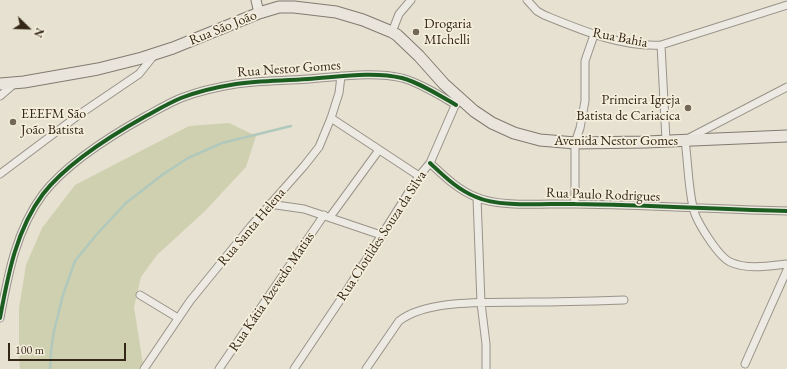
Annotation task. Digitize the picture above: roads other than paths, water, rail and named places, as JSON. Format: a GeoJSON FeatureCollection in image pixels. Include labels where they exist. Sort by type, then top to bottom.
{"type":"FeatureCollection","features":[{"type":"Feature","properties":{"kind":"main road","name":"Rua São João"},"geometry":{"type":"LineString","coordinates":[[155,54],[259,13],[279,7],[288,6],[336,12],[363,20],[392,32],[419,56],[457,101]]}},
{"type":"Feature","properties":{"kind":"main road"},"geometry":{"type":"LineString","coordinates":[[0,84],[16,83],[98,69],[155,54]]}},
{"type":"Feature","properties":{"kind":"main road","name":"Avenida Nestor Gomes"},"geometry":{"type":"LineString","coordinates":[[457,101],[492,123],[514,133],[540,140],[575,143],[787,136]]}},
{"type":"Feature","properties":{"kind":"street"},"geometry":{"type":"LineString","coordinates":[[256,0],[259,13]]}},
{"type":"Feature","properties":{"kind":"street"},"geometry":{"type":"LineString","coordinates":[[392,32],[399,14],[411,0]]}},
{"type":"Feature","properties":{"kind":"street","name":"Rua Bahia"},"geometry":{"type":"LineString","coordinates":[[528,0],[544,15],[594,35],[639,45],[660,45],[787,5]]}},
{"type":"Feature","properties":{"kind":"street"},"geometry":{"type":"LineString","coordinates":[[574,204],[575,143],[580,128],[585,101],[585,61],[594,35]]}},
{"type":"Feature","properties":{"kind":"street"},"geometry":{"type":"LineString","coordinates":[[660,45],[666,140]]}},
{"type":"Feature","properties":{"kind":"street","name":"Rua São João"},"geometry":{"type":"LineString","coordinates":[[0,174],[80,114],[139,74],[155,54]]}},
{"type":"Feature","properties":{"kind":"street","name":"Rua Nestor Gomes"},"geometry":{"type":"LineString","coordinates":[[0,318],[9,269],[22,230],[35,206],[55,181],[85,156],[125,127],[179,99],[196,93],[238,83],[341,76],[384,75],[409,80],[457,101]]}},
{"type":"Feature","properties":{"kind":"street","name":"Rua Santa Helena"},"geometry":{"type":"LineString","coordinates":[[144,369],[178,318],[250,226],[304,166],[319,147],[339,93],[341,76]]}},
{"type":"Feature","properties":{"kind":"street"},"geometry":{"type":"LineString","coordinates":[[0,96],[16,83]]}},
{"type":"Feature","properties":{"kind":"street"},"geometry":{"type":"LineString","coordinates":[[787,86],[685,140],[693,209],[715,249],[730,262],[738,264],[764,267],[787,264]]}},
{"type":"Feature","properties":{"kind":"street","name":"Rua Clotildes Souza da Silva"},"geometry":{"type":"LineString","coordinates":[[294,369],[347,290],[419,176],[430,163],[457,101]]}},
{"type":"Feature","properties":{"kind":"street"},"geometry":{"type":"LineString","coordinates":[[331,118],[419,176]]}},
{"type":"Feature","properties":{"kind":"street","name":"Rua Kátia Azevedo Matias"},"geometry":{"type":"LineString","coordinates":[[219,369],[327,216],[379,150]]}},
{"type":"Feature","properties":{"kind":"street","name":"Rua Paulo Rodrigues"},"geometry":{"type":"LineString","coordinates":[[430,163],[450,181],[477,198],[506,203],[787,211]]}},
{"type":"Feature","properties":{"kind":"street"},"geometry":{"type":"LineString","coordinates":[[477,198],[481,303],[486,344],[486,369]]}},
{"type":"Feature","properties":{"kind":"street"},"geometry":{"type":"LineString","coordinates":[[269,204],[295,207],[327,216],[381,235]]}},
{"type":"Feature","properties":{"kind":"street"},"geometry":{"type":"LineString","coordinates":[[745,364],[787,270]]}},
{"type":"Feature","properties":{"kind":"street"},"geometry":{"type":"LineString","coordinates":[[140,295],[178,318]]}},
{"type":"Feature","properties":{"kind":"street"},"geometry":{"type":"LineString","coordinates":[[366,369],[393,329],[406,316],[414,312],[444,305],[624,300]]}},
{"type":"Feature","properties":{"kind":"waterway"},"geometry":{"type":"LineString","coordinates":[[50,369],[54,331],[63,295],[75,261],[97,234],[126,203],[162,175],[188,158],[222,143],[291,126]]}},
{"type":"Feature","properties":{"kind":"place","name":"Drogaria MIchelli"},"geometry":{"type":"Point","coordinates":[416,32]}},
{"type":"Feature","properties":{"kind":"place","name":"Primeira Igreja Batista de Cariacica"},"geometry":{"type":"Point","coordinates":[688,108]}},
{"type":"Feature","properties":{"kind":"place","name":"EEEFM São João Batista"},"geometry":{"type":"Point","coordinates":[13,122]}}]}
